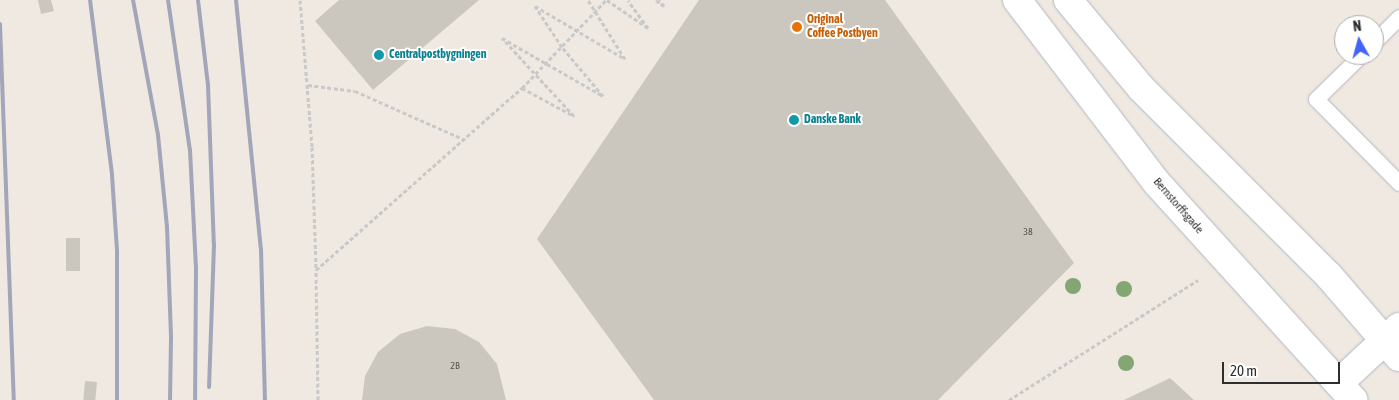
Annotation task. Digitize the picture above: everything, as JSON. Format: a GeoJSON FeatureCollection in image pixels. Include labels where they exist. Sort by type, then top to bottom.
{"type":"FeatureCollection","features":[{"type":"Feature","properties":{"kind":"street","name":"Bernstorffsgade"},"geometry":{"type":"LineString","coordinates":[[1017,0],[1156,182],[1226,262],[1346,392]]}},
{"type":"Feature","properties":{"kind":"street"},"geometry":{"type":"LineString","coordinates":[[1068,0],[1141,88],[1394,342],[1346,392]]}},
{"type":"Feature","properties":{"kind":"lane"},"geometry":{"type":"LineString","coordinates":[[1384,32],[1399,17]]}},
{"type":"Feature","properties":{"kind":"lane"},"geometry":{"type":"LineString","coordinates":[[1351,65],[1316,99],[1399,183]]}},
{"type":"Feature","properties":{"kind":"path"},"geometry":{"type":"LineString","coordinates":[[300,0],[308,85],[316,270],[318,400]]}},
{"type":"Feature","properties":{"kind":"path"},"geometry":{"type":"LineString","coordinates":[[522,88],[574,116],[534,75],[502,38],[547,62],[603,96],[562,47],[534,6],[625,59],[588,0]]}},
{"type":"Feature","properties":{"kind":"path"},"geometry":{"type":"LineString","coordinates":[[316,270],[522,88],[607,0],[648,28],[628,0]]}},
{"type":"Feature","properties":{"kind":"path"},"geometry":{"type":"LineString","coordinates":[[308,85],[355,91],[463,139]]}},
{"type":"Feature","properties":{"kind":"path"},"geometry":{"type":"LineString","coordinates":[[1009,400],[1226,262]]}},
{"type":"Feature","properties":{"kind":"building"},"geometry":{"type":"Polygon","coordinates":[[[38,0],[51,0],[54,11],[41,14],[38,0]]]}},
{"type":"Feature","properties":{"kind":"building","name":"Centralpostbygningen"},"geometry":{"type":"Polygon","coordinates":[[[339,0],[479,0],[373,90],[315,21],[339,0]]]}},
{"type":"Feature","properties":{"kind":"building","name":"Danske Bank"},"geometry":{"type":"Polygon","coordinates":[[[699,0],[885,0],[1074,263],[938,400],[654,400],[537,239],[699,0]]]}},
{"type":"Feature","properties":{"kind":"building"},"geometry":{"type":"Polygon","coordinates":[[[66,238],[80,238],[80,271],[66,271],[66,238]]]}},
{"type":"Feature","properties":{"kind":"building"},"geometry":{"type":"Polygon","coordinates":[[[427,326],[455,329],[479,342],[497,364],[506,400],[362,400],[365,376],[378,352],[400,334],[427,326]]]}},
{"type":"Feature","properties":{"kind":"building"},"geometry":{"type":"Polygon","coordinates":[[[1170,378],[1194,400],[1124,400],[1170,378]]]}},
{"type":"Feature","properties":{"kind":"building"},"geometry":{"type":"Polygon","coordinates":[[[85,381],[97,382],[95,400],[83,400],[85,381]]]}},
{"type":"Feature","properties":{"kind":"railway"},"geometry":{"type":"LineString","coordinates":[[90,0],[112,175],[117,251],[117,400]]}},
{"type":"Feature","properties":{"kind":"railway"},"geometry":{"type":"LineString","coordinates":[[133,0],[158,135],[167,227],[171,338],[170,400]]}},
{"type":"Feature","properties":{"kind":"railway"},"geometry":{"type":"LineString","coordinates":[[168,0],[190,150],[196,267],[195,400]]}},
{"type":"Feature","properties":{"kind":"railway"},"geometry":{"type":"LineString","coordinates":[[198,0],[208,85],[214,245],[209,387]]}},
{"type":"Feature","properties":{"kind":"railway"},"geometry":{"type":"LineString","coordinates":[[236,0],[261,249],[265,400]]}},
{"type":"Feature","properties":{"kind":"railway"},"geometry":{"type":"LineString","coordinates":[[0,24],[14,400]]}},
{"type":"Feature","properties":{"kind":"place","name":"Original Coffee Postbyen"},"geometry":{"type":"Point","coordinates":[797,27]}},
{"type":"Feature","properties":{"kind":"place","name":"Centralpostbygningen"},"geometry":{"type":"Point","coordinates":[379,55]}},
{"type":"Feature","properties":{"kind":"place","name":"Danske Bank"},"geometry":{"type":"Point","coordinates":[794,120]}}]}
